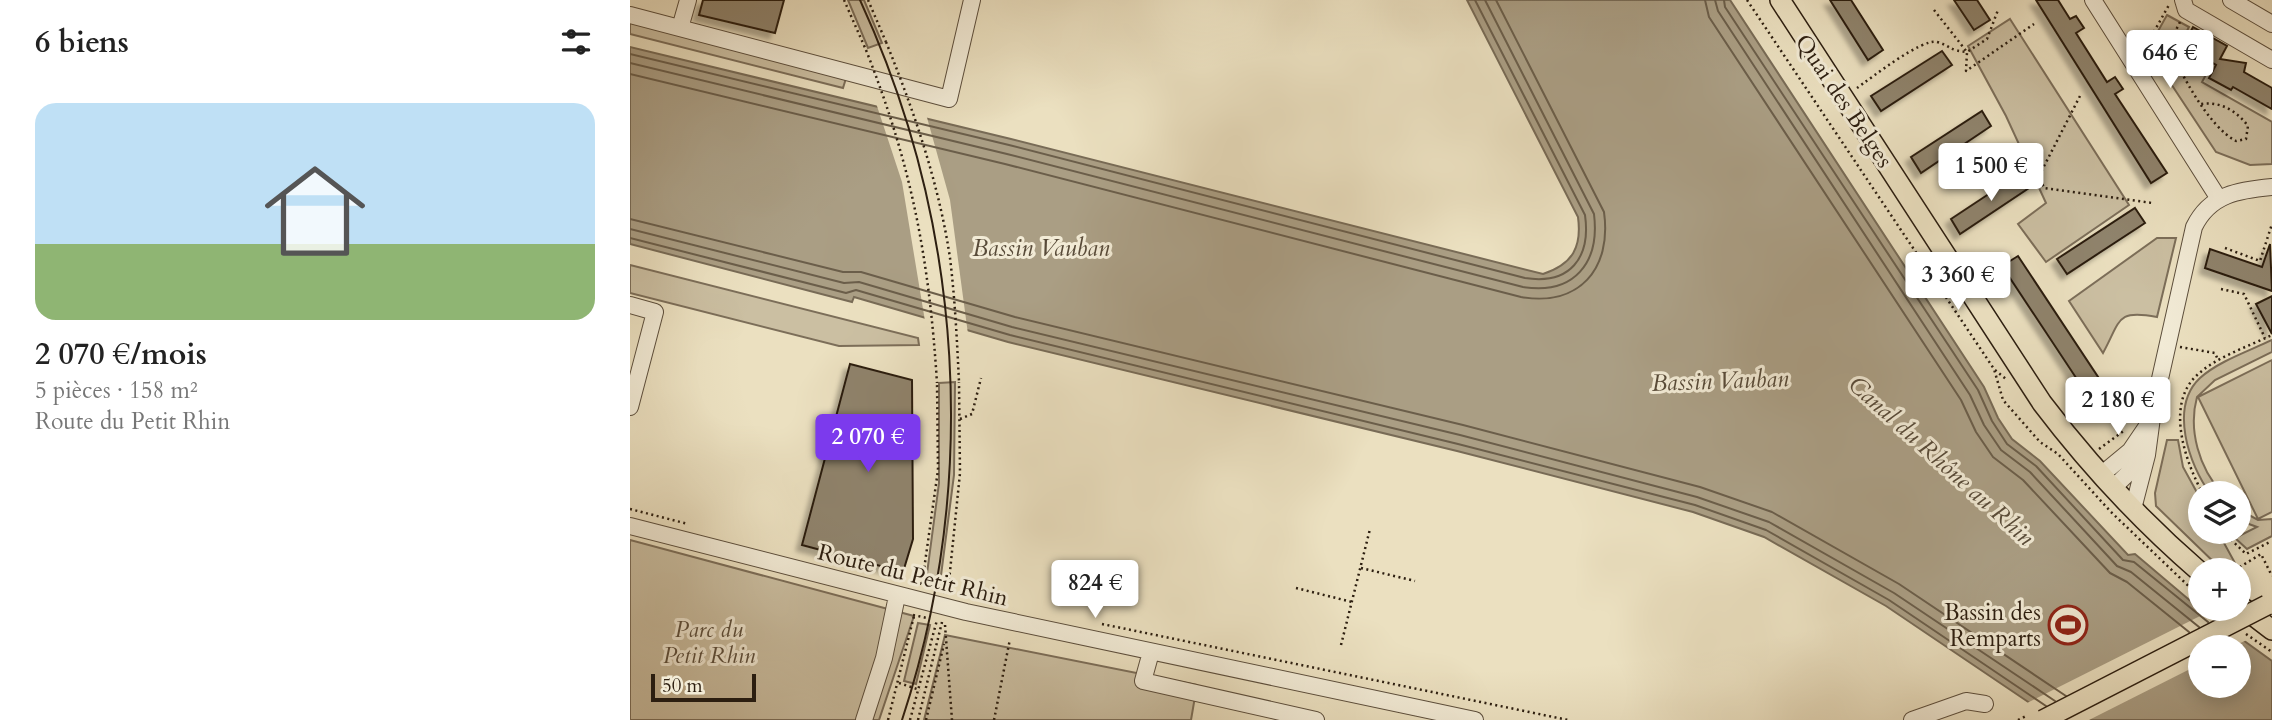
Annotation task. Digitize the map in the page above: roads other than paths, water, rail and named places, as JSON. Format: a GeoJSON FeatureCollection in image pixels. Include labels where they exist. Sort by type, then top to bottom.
{"type":"FeatureCollection","features":[{"type":"Feature","properties":{"kind":"main road","name":"Quai des Belges"},"geometry":{"type":"LineString","coordinates":[[1780,0],[2042,403],[2107,481],[2188,561]]}},
{"type":"Feature","properties":{"kind":"main road"},"geometry":{"type":"LineString","coordinates":[[2043,720],[2269,604]]}},
{"type":"Feature","properties":{"kind":"main road"},"geometry":{"type":"LineString","coordinates":[[2251,614],[2272,630]]}},
{"type":"Feature","properties":{"kind":"street"},"geometry":{"type":"LineString","coordinates":[[680,28],[688,0]]}},
{"type":"Feature","properties":{"kind":"street"},"geometry":{"type":"LineString","coordinates":[[630,15],[949,99],[972,0]]}},
{"type":"Feature","properties":{"kind":"street"},"geometry":{"type":"LineString","coordinates":[[2093,0],[2219,199]]}},
{"type":"Feature","properties":{"kind":"street"},"geometry":{"type":"LineString","coordinates":[[2231,0],[2272,24]]}},
{"type":"Feature","properties":{"kind":"street"},"geometry":{"type":"LineString","coordinates":[[2182,3],[2272,60]]}},
{"type":"Feature","properties":{"kind":"street"},"geometry":{"type":"LineString","coordinates":[[2133,509],[2147,455],[2153,410],[2194,227],[2199,217],[2219,199],[2240,190],[2272,187]]}},
{"type":"Feature","properties":{"kind":"street"},"geometry":{"type":"LineString","coordinates":[[630,305],[655,312],[630,407]]}},
{"type":"Feature","properties":{"kind":"street"},"geometry":{"type":"LineString","coordinates":[[2107,481],[2140,440],[2153,410]]}},
{"type":"Feature","properties":{"kind":"street"},"geometry":{"type":"LineString","coordinates":[[2107,481],[2147,455]]}},
{"type":"Feature","properties":{"kind":"street","name":"Route du Petit Rhin"},"geometry":{"type":"LineString","coordinates":[[630,526],[944,607],[1475,720]]}},
{"type":"Feature","properties":{"kind":"street"},"geometry":{"type":"LineString","coordinates":[[864,720],[884,658],[897,596]]}},
{"type":"Feature","properties":{"kind":"street"},"geometry":{"type":"LineString","coordinates":[[1151,652],[1143,681],[1279,716],[1316,720]]}},
{"type":"Feature","properties":{"kind":"street"},"geometry":{"type":"LineString","coordinates":[[1912,720],[1966,701],[1985,704]]}},
{"type":"Feature","properties":{"kind":"water"},"geometry":{"type":"Polygon","coordinates":[[[1467,0],[1730,0],[1984,387],[1998,418],[2012,439],[2040,461],[2128,555],[2135,554],[2188,599],[2188,621],[2217,621],[2236,635],[2188,635],[2188,698],[2251,698],[2251,646],[2272,661],[2272,720],[2055,720],[1886,606],[1764,537],[1693,512],[1457,451],[1008,342],[854,297],[852,302],[630,244],[630,47],[1011,139],[1543,274],[1562,265],[1573,253],[1577,246],[1578,217],[1467,0]]]}},
{"type":"Feature","properties":{"kind":"tram line"},"geometry":{"type":"LineString","coordinates":[[860,0],[895,86],[921,175],[940,265],[949,356],[950,448],[943,539],[927,630],[902,720]]}},
{"type":"Feature","properties":{"kind":"place","name":"Bassin des Remparts"},"geometry":{"type":"Point","coordinates":[2068,625]}},
{"type":"Feature","properties":{"kind":"water label","name":"Bassin Vauban"},"geometry":{"type":"Point","coordinates":[1041,248]}},
{"type":"Feature","properties":{"kind":"water label","name":"Bassin Vauban"},"geometry":{"type":"Point","coordinates":[1720,381]}},
{"type":"Feature","properties":{"kind":"water label","name":"Canal du Rhône au Rhin"},"geometry":{"type":"Point","coordinates":[1941,461]}},
{"type":"Feature","properties":{"kind":"park label","name":"Parc du Petit Rhin"},"geometry":{"type":"Point","coordinates":[709,642]}}]}
